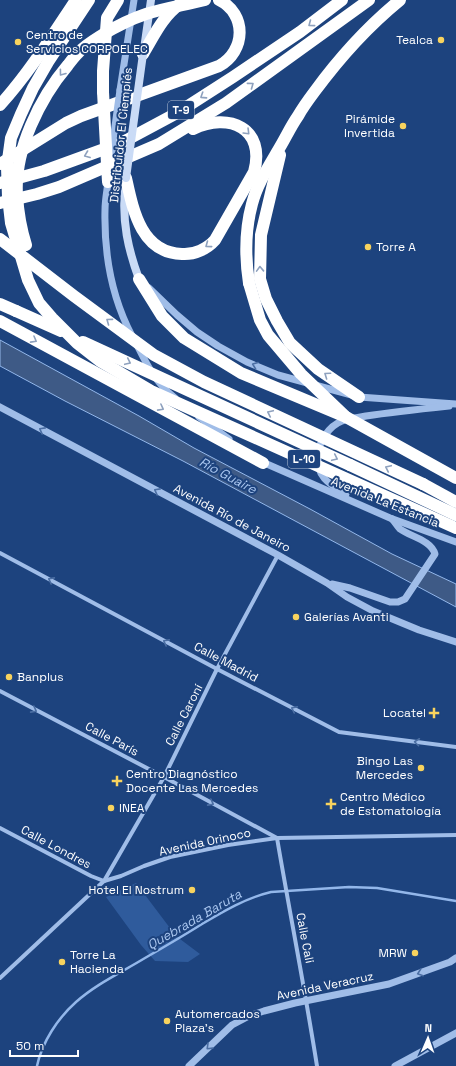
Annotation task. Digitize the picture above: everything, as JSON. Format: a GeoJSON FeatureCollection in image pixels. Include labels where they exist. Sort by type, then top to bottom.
{"type":"FeatureCollection","features":[{"type":"Feature","properties":{"kind":"highway"},"geometry":{"type":"LineString","coordinates":[[0,105],[26,74],[76,0]]}},
{"type":"Feature","properties":{"kind":"highway"},"geometry":{"type":"LineString","coordinates":[[39,303],[28,280],[12,223],[8,197],[7,168],[11,138],[20,114],[33,88],[48,62],[89,0]]}},
{"type":"Feature","properties":{"kind":"highway"},"geometry":{"type":"LineString","coordinates":[[108,182],[103,71],[107,18],[118,0]]}},
{"type":"Feature","properties":{"kind":"highway"},"geometry":{"type":"LineString","coordinates":[[143,54],[166,17],[176,7],[187,0]]}},
{"type":"Feature","properties":{"kind":"highway"},"geometry":{"type":"LineString","coordinates":[[39,303],[35,278],[25,243],[16,194],[18,166],[25,140],[46,95],[62,72],[78,53],[101,36],[124,23],[145,14],[204,0]]}},
{"type":"Feature","properties":{"kind":"highway"},"geometry":{"type":"LineString","coordinates":[[0,164],[66,123],[81,116],[219,66],[225,62],[231,57],[236,48],[240,31],[234,14],[226,4],[218,0]]}},
{"type":"Feature","properties":{"kind":"highway","name":"T-9"},"geometry":{"type":"LineString","coordinates":[[0,183],[44,171],[121,143],[177,113],[233,77],[300,32],[342,0]]}},
{"type":"Feature","properties":{"kind":"highway","name":"T-9"},"geometry":{"type":"LineString","coordinates":[[0,203],[10,202],[59,187],[159,144],[226,103],[369,0]]}},
{"type":"Feature","properties":{"kind":"highway"},"geometry":{"type":"LineString","coordinates":[[346,418],[301,374],[268,335],[260,320],[249,283],[246,263],[248,221],[258,185],[298,115],[331,68],[352,44],[381,15],[400,0]]}},
{"type":"Feature","properties":{"kind":"highway"},"geometry":{"type":"LineString","coordinates":[[126,178],[132,203],[143,233],[155,246],[172,253],[187,254],[200,251],[211,245],[254,172],[257,154],[253,139],[238,125],[218,122],[197,127],[159,144]]}},
{"type":"Feature","properties":{"kind":"highway"},"geometry":{"type":"LineString","coordinates":[[285,139],[261,235],[260,279],[266,299],[277,322],[290,343],[318,369],[359,396]]}},
{"type":"Feature","properties":{"kind":"highway"},"geometry":{"type":"LineString","coordinates":[[0,239],[74,296],[160,358],[204,382],[423,484],[456,502]]}},
{"type":"Feature","properties":{"kind":"highway"},"geometry":{"type":"LineString","coordinates":[[139,279],[162,316],[184,338],[241,373],[346,418],[456,478]]}},
{"type":"Feature","properties":{"kind":"highway","name":"L-10"},"geometry":{"type":"LineString","coordinates":[[39,303],[77,343],[100,361],[151,391],[456,528]]}},
{"type":"Feature","properties":{"kind":"highway"},"geometry":{"type":"LineString","coordinates":[[0,304],[456,515]]}},
{"type":"Feature","properties":{"kind":"highway"},"geometry":{"type":"LineString","coordinates":[[0,321],[263,463]]}},
{"type":"Feature","properties":{"kind":"main road","name":"Distribuidor El Ciempiés"},"geometry":{"type":"LineString","coordinates":[[139,279],[131,257],[125,227],[125,196],[126,178],[151,0]]}},
{"type":"Feature","properties":{"kind":"street","name":"Distribuidor El Ciempiés"},"geometry":{"type":"LineString","coordinates":[[134,0],[120,90],[105,208],[105,232],[109,268],[116,300],[124,322],[155,379],[165,390],[214,428],[263,463]]}},
{"type":"Feature","properties":{"kind":"street","name":"Distribuidor El Ciempiés"},"geometry":{"type":"LineString","coordinates":[[139,279],[197,332],[218,346],[247,362],[278,375],[359,396],[456,405]]}},
{"type":"Feature","properties":{"kind":"street"},"geometry":{"type":"LineString","coordinates":[[372,509],[328,484],[322,475],[318,460],[318,452],[328,430],[342,420],[384,413],[456,405]]}},
{"type":"Feature","properties":{"kind":"street","name":"Avenida Río de Janeiro"},"geometry":{"type":"LineString","coordinates":[[0,408],[278,555],[373,611],[419,630],[456,642]]}},
{"type":"Feature","properties":{"kind":"street","name":"Avenida La Estancia"},"geometry":{"type":"LineString","coordinates":[[263,463],[390,518],[456,542]]}},
{"type":"Feature","properties":{"kind":"street"},"geometry":{"type":"LineString","coordinates":[[327,583],[350,588],[390,602],[398,602],[405,599],[435,554],[434,550],[426,543],[401,529],[390,518]]}},
{"type":"Feature","properties":{"kind":"street","name":"Calle Madrid"},"geometry":{"type":"LineString","coordinates":[[0,553],[217,669],[339,732],[456,747]]}},
{"type":"Feature","properties":{"kind":"street","name":"Calle Caroní"},"geometry":{"type":"LineString","coordinates":[[104,881],[164,777],[217,669],[278,555]]}},
{"type":"Feature","properties":{"kind":"street","name":"Calle París"},"geometry":{"type":"LineString","coordinates":[[0,691],[277,838]]}},
{"type":"Feature","properties":{"kind":"street","name":"Calle Londres"},"geometry":{"type":"LineString","coordinates":[[0,828],[104,881]]}},
{"type":"Feature","properties":{"kind":"street","name":"Avenida Orinoco"},"geometry":{"type":"LineString","coordinates":[[0,978],[104,881],[121,876],[144,866],[170,858],[228,845],[277,838],[456,835]]}},
{"type":"Feature","properties":{"kind":"street","name":"Calle Cali"},"geometry":{"type":"LineString","coordinates":[[277,838],[307,1001],[317,1066]]}},
{"type":"Feature","properties":{"kind":"street","name":"Avenida Veracruz"},"geometry":{"type":"LineString","coordinates":[[189,1066],[232,1025],[249,1016],[307,1001],[389,984],[430,970],[456,958]]}},
{"type":"Feature","properties":{"kind":"street"},"geometry":{"type":"LineString","coordinates":[[395,1066],[456,1033]]}},
{"type":"Feature","properties":{"kind":"shaded area"},"geometry":{"type":"Polygon","coordinates":[[[136,883],[176,936],[200,954],[188,962],[155,961],[141,945],[106,897],[136,883]]]}},
{"type":"Feature","properties":{"kind":"water","name":"Río Guaire"},"geometry":{"type":"Polygon","coordinates":[[[0,340],[139,416],[194,448],[392,554],[456,584],[456,607],[183,461],[0,366],[0,340]]]}},
{"type":"Feature","properties":{"kind":"waterway","name":"Quebrada Baruta"},"geometry":{"type":"LineString","coordinates":[[37,1066],[39,1057],[47,1039],[63,1015],[76,1002],[109,978],[235,905],[271,892],[349,887],[377,888],[456,901]]}},
{"type":"Feature","properties":{"kind":"place","name":"Tealca"},"geometry":{"type":"Point","coordinates":[441,40]}},
{"type":"Feature","properties":{"kind":"place","name":"Centro de Servicios CORPOELEC"},"geometry":{"type":"Point","coordinates":[18,42]}},
{"type":"Feature","properties":{"kind":"place","name":"Pirámide Invertida"},"geometry":{"type":"Point","coordinates":[403,126]}},
{"type":"Feature","properties":{"kind":"place","name":"Torre A"},"geometry":{"type":"Point","coordinates":[368,247]}},
{"type":"Feature","properties":{"kind":"place","name":"Galerías Avanti"},"geometry":{"type":"Point","coordinates":[296,617]}},
{"type":"Feature","properties":{"kind":"place","name":"Banplus"},"geometry":{"type":"Point","coordinates":[9,677]}},
{"type":"Feature","properties":{"kind":"place","name":"Locatel"},"geometry":{"type":"Point","coordinates":[434,713]}},
{"type":"Feature","properties":{"kind":"place","name":"Bingo Las Mercedes"},"geometry":{"type":"Point","coordinates":[421,768]}},
{"type":"Feature","properties":{"kind":"place","name":"Centro Diagnóstico Docente Las Mercedes"},"geometry":{"type":"Point","coordinates":[117,781]}},
{"type":"Feature","properties":{"kind":"place","name":"Centro Médico de Estomatología"},"geometry":{"type":"Point","coordinates":[331,804]}},
{"type":"Feature","properties":{"kind":"place","name":"INEA"},"geometry":{"type":"Point","coordinates":[111,808]}},
{"type":"Feature","properties":{"kind":"place","name":"Hotel El Nostrum"},"geometry":{"type":"Point","coordinates":[192,890]}},
{"type":"Feature","properties":{"kind":"place","name":"MRW"},"geometry":{"type":"Point","coordinates":[415,953]}},
{"type":"Feature","properties":{"kind":"place","name":"Torre La Hacienda"},"geometry":{"type":"Point","coordinates":[62,962]}},
{"type":"Feature","properties":{"kind":"place","name":"Automercados Plaza's"},"geometry":{"type":"Point","coordinates":[167,1021]}}]}
